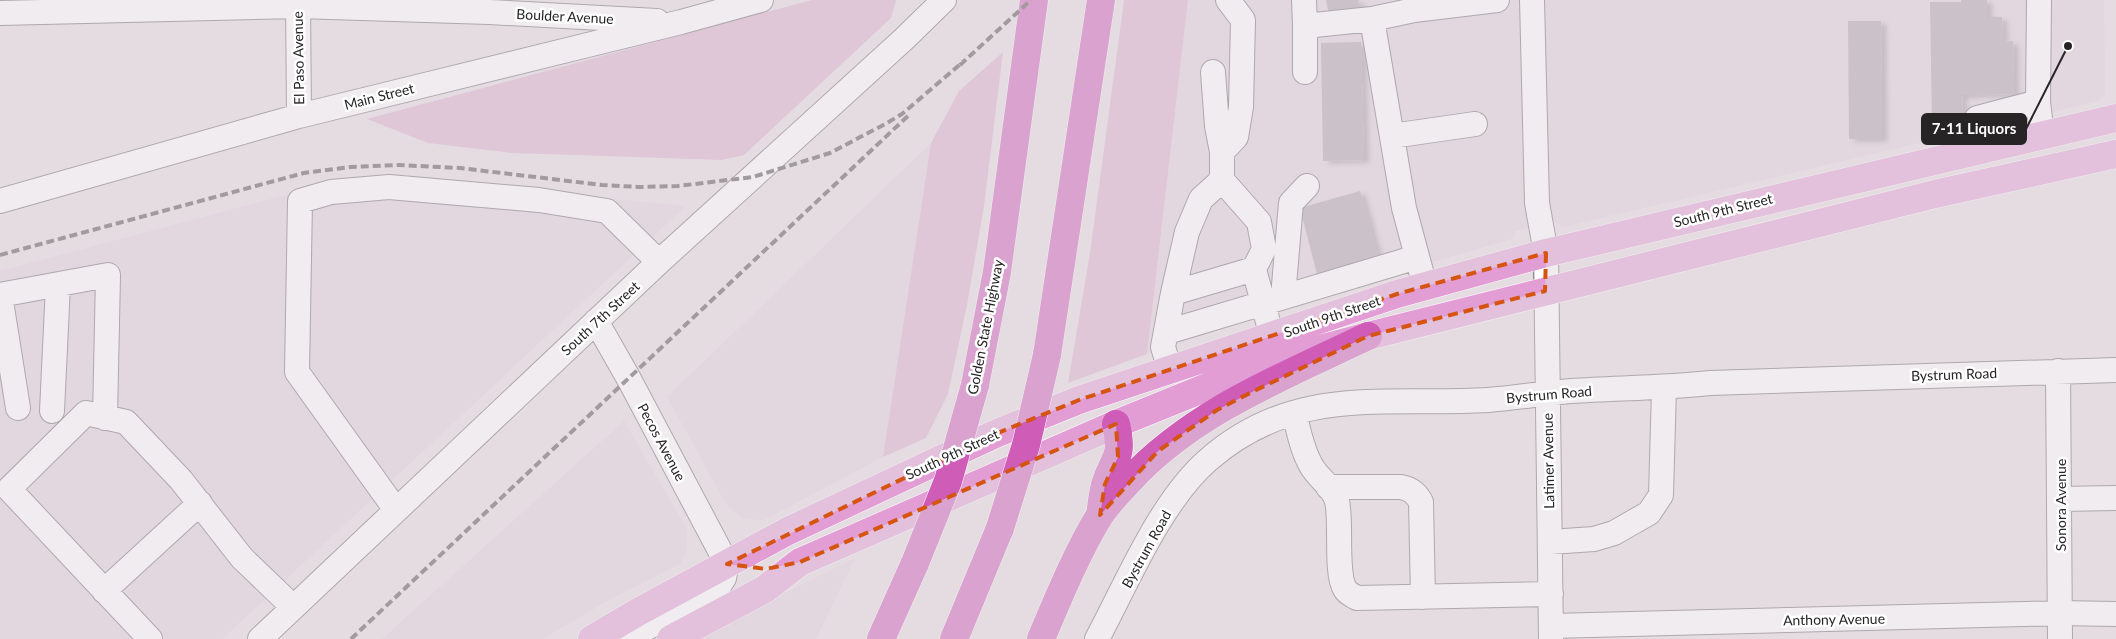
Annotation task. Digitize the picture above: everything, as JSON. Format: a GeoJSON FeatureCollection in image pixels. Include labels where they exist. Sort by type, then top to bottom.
{"type":"FeatureCollection","features":[{"type":"Feature","properties":{"kind":"highway","name":"Golden State Highway"},"geometry":{"type":"LineString","coordinates":[[881,639],[916,562],[948,481],[975,386],[997,272],[1034,0]]}},
{"type":"Feature","properties":{"kind":"highway"},"geometry":{"type":"LineString","coordinates":[[954,639],[1000,528],[1026,445],[1047,355],[1099,10]]}},
{"type":"Feature","properties":{"kind":"highway"},"geometry":{"type":"LineString","coordinates":[[1041,639],[1100,515],[1117,494],[1153,457],[1187,429],[1217,410],[1368,336]]}},
{"type":"Feature","properties":{"kind":"highway"},"geometry":{"type":"LineString","coordinates":[[1100,515],[1105,484],[1118,457],[1120,441],[1116,424]]}},
{"type":"Feature","properties":{"kind":"main road","name":"South 9th Street"},"geometry":{"type":"LineString","coordinates":[[592,639],[638,612],[796,527],[950,454],[1079,400],[1425,286],[1546,253],[1796,192],[2116,118]]}},
{"type":"Feature","properties":{"kind":"main road","name":"South 9th Street"},"geometry":{"type":"LineString","coordinates":[[671,639],[765,589],[800,562],[1116,424],[1264,364],[1545,291],[1934,194],[2116,154]]}},
{"type":"Feature","properties":{"kind":"main road"},"geometry":{"type":"LineString","coordinates":[[1079,400],[1094,403],[1106,412],[1116,424]]}},
{"type":"Feature","properties":{"kind":"main road"},"geometry":{"type":"LineString","coordinates":[[727,564],[748,569],[766,569],[800,562]]}},
{"type":"Feature","properties":{"kind":"street","name":"Main Street"},"geometry":{"type":"LineString","coordinates":[[0,201],[299,116],[681,22],[761,0]]}},
{"type":"Feature","properties":{"kind":"street"},"geometry":{"type":"LineString","coordinates":[[1222,152],[1236,137],[1241,107],[1243,20],[1228,0]]}},
{"type":"Feature","properties":{"kind":"street"},"geometry":{"type":"LineString","coordinates":[[1304,0],[1305,72]]}},
{"type":"Feature","properties":{"kind":"street"},"geometry":{"type":"LineString","coordinates":[[1305,26],[1372,19],[1413,5],[1497,0]]}},
{"type":"Feature","properties":{"kind":"street","name":"Latimer Avenue"},"geometry":{"type":"LineString","coordinates":[[1532,0],[1537,203],[1546,253],[1545,291],[1551,632]]}},
{"type":"Feature","properties":{"kind":"street"},"geometry":{"type":"LineString","coordinates":[[2038,0],[2038,102],[2042,135]]}},
{"type":"Feature","properties":{"kind":"street","name":"South 7th Street"},"geometry":{"type":"LineString","coordinates":[[260,639],[659,262],[890,52],[938,2]]}},
{"type":"Feature","properties":{"kind":"street","name":"Boulder Avenue"},"geometry":{"type":"LineString","coordinates":[[0,13],[69,6],[298,3],[681,22]]}},
{"type":"Feature","properties":{"kind":"street","name":"El Paso Avenue"},"geometry":{"type":"LineString","coordinates":[[298,3],[299,116]]}},
{"type":"Feature","properties":{"kind":"street"},"geometry":{"type":"LineString","coordinates":[[1372,19],[1404,208],[1425,286]]}},
{"type":"Feature","properties":{"kind":"street"},"geometry":{"type":"LineString","coordinates":[[1174,293],[1254,269],[1264,249],[1259,222],[1222,180],[1222,152],[1217,126],[1213,72]]}},
{"type":"Feature","properties":{"kind":"street"},"geometry":{"type":"LineString","coordinates":[[1979,151],[1977,118],[2038,102]]}},
{"type":"Feature","properties":{"kind":"street"},"geometry":{"type":"LineString","coordinates":[[1392,136],[1475,124]]}},
{"type":"Feature","properties":{"kind":"street"},"geometry":{"type":"LineString","coordinates":[[1170,370],[1163,347],[1187,232],[1202,200],[1222,180]]}},
{"type":"Feature","properties":{"kind":"street"},"geometry":{"type":"LineString","coordinates":[[1272,336],[1274,300],[1291,203],[1307,186]]}},
{"type":"Feature","properties":{"kind":"street"},"geometry":{"type":"LineString","coordinates":[[396,510],[297,372],[300,201],[331,192],[389,187],[540,200],[607,210],[659,262]]}},
{"type":"Feature","properties":{"kind":"street"},"geometry":{"type":"LineString","coordinates":[[1166,332],[1417,257]]}},
{"type":"Feature","properties":{"kind":"street"},"geometry":{"type":"LineString","coordinates":[[1254,269],[1274,300]]}},
{"type":"Feature","properties":{"kind":"street"},"geometry":{"type":"LineString","coordinates":[[150,639],[9,489],[95,415],[108,275],[0,295],[9,407],[95,415],[126,422],[182,480],[242,558],[293,608]]}},
{"type":"Feature","properties":{"kind":"street"},"geometry":{"type":"LineString","coordinates":[[52,411],[58,284]]}},
{"type":"Feature","properties":{"kind":"street"},"geometry":{"type":"LineString","coordinates":[[1214,317],[1224,353]]}},
{"type":"Feature","properties":{"kind":"street","name":"Pecos Avenue"},"geometry":{"type":"LineString","coordinates":[[596,321],[629,379],[727,564]]}},
{"type":"Feature","properties":{"kind":"street","name":"Bystrum Road"},"geometry":{"type":"LineString","coordinates":[[1097,639],[1161,518],[1186,484],[1207,461],[1233,440],[1264,423],[1326,404],[1364,401],[1488,400],[1547,394],[1664,388],[1710,382],[2116,370]]}},
{"type":"Feature","properties":{"kind":"street","name":"Sonora Avenue"},"geometry":{"type":"LineString","coordinates":[[2058,371],[2060,639]]}},
{"type":"Feature","properties":{"kind":"street"},"geometry":{"type":"LineString","coordinates":[[1550,542],[1588,539],[1614,533],[1649,513],[1661,495],[1664,388]]}},
{"type":"Feature","properties":{"kind":"street"},"geometry":{"type":"LineString","coordinates":[[1294,413],[1304,450],[1312,469],[1328,487],[1336,500],[1341,573],[1343,587],[1348,593],[1357,598],[1551,594]]}},
{"type":"Feature","properties":{"kind":"street"},"geometry":{"type":"LineString","coordinates":[[1328,487],[1401,487],[1408,488],[1417,494],[1421,502],[1423,596]]}},
{"type":"Feature","properties":{"kind":"street"},"geometry":{"type":"LineString","coordinates":[[2060,499],[2116,498]]}},
{"type":"Feature","properties":{"kind":"street"},"geometry":{"type":"LineString","coordinates":[[104,591],[200,503]]}},
{"type":"Feature","properties":{"kind":"street"},"geometry":{"type":"LineString","coordinates":[[627,639],[717,589],[724,578],[727,564]]}},
{"type":"Feature","properties":{"kind":"street","name":"Anthony Avenue"},"geometry":{"type":"LineString","coordinates":[[1551,632],[2060,613],[2116,614]]}},
{"type":"Feature","properties":{"kind":"highlighted area"},"geometry":{"type":"Polygon","coordinates":[[[1546,253],[1545,291],[1368,336],[1250,393],[1217,410],[1158,451],[1100,515],[1105,484],[1118,457],[1116,424],[800,562],[766,569],[727,564],[995,434],[1079,400],[1397,294],[1546,253]]]}},
{"type":"Feature","properties":{"kind":"shaded area"},"geometry":{"type":"Polygon","coordinates":[[[812,0],[896,0],[891,18],[744,155],[722,160],[512,153],[428,143],[367,119],[812,0]]]}},
{"type":"Feature","properties":{"kind":"shaded area"},"geometry":{"type":"Polygon","coordinates":[[[1124,0],[1188,0],[1147,354],[1068,383],[1090,253],[1124,0]]]}},
{"type":"Feature","properties":{"kind":"shaded area"},"geometry":{"type":"Polygon","coordinates":[[[1188,0],[2104,0],[2105,95],[2098,101],[1563,227],[1554,221],[1515,231],[1512,239],[1374,279],[1147,354],[1188,0]]]}},
{"type":"Feature","properties":{"kind":"shaded area"},"geometry":{"type":"Polygon","coordinates":[[[1003,52],[984,206],[967,305],[948,394],[926,438],[883,457],[931,143],[959,91],[1003,52]]]}},
{"type":"Feature","properties":{"kind":"shaded area"},"geometry":{"type":"Polygon","coordinates":[[[931,143],[883,457],[764,520],[743,519],[728,507],[667,397],[931,143]]]}},
{"type":"Feature","properties":{"kind":"shaded area"},"geometry":{"type":"Polygon","coordinates":[[[418,180],[686,206],[222,639],[0,639],[0,271],[301,191],[418,180]]]}},
{"type":"Feature","properties":{"kind":"shaded area"},"geometry":{"type":"Polygon","coordinates":[[[624,421],[687,529],[687,548],[680,564],[607,601],[543,639],[382,639],[624,421]]]}},
{"type":"Feature","properties":{"kind":"shaded area"},"geometry":{"type":"Polygon","coordinates":[[[855,558],[816,639],[696,639],[728,621],[855,558]]]}},
{"type":"Feature","properties":{"kind":"building"},"geometry":{"type":"Polygon","coordinates":[[[1326,0],[1358,0],[1360,7],[1329,15],[1326,0]]]}},
{"type":"Feature","properties":{"kind":"building"},"geometry":{"type":"Polygon","coordinates":[[[1961,0],[1987,0],[1987,17],[2002,17],[2003,42],[2013,41],[2014,94],[1962,95],[1963,120],[1932,120],[1930,2],[1961,2],[1961,0]]]}},
{"type":"Feature","properties":{"kind":"building"},"geometry":{"type":"Polygon","coordinates":[[[1848,21],[1881,21],[1882,139],[1849,139],[1848,21]]]}},
{"type":"Feature","properties":{"kind":"building"},"geometry":{"type":"Polygon","coordinates":[[[1361,42],[1364,160],[1323,161],[1321,43],[1361,42]]]}},
{"type":"Feature","properties":{"kind":"building"},"geometry":{"type":"Polygon","coordinates":[[[1360,191],[1378,257],[1317,274],[1300,208],[1360,191]]]}},
{"type":"Feature","properties":{"kind":"railway"},"geometry":{"type":"LineString","coordinates":[[960,65],[1031,0]]}},
{"type":"Feature","properties":{"kind":"railway"},"geometry":{"type":"LineString","coordinates":[[0,255],[304,173],[351,167],[398,165],[460,168],[602,185],[639,187],[678,186],[753,177],[830,153],[887,123],[902,114],[964,61]]}},
{"type":"Feature","properties":{"kind":"railway"},"geometry":{"type":"LineString","coordinates":[[351,639],[910,114]]}},
{"type":"Feature","properties":{"kind":"place","name":"7-11 Liquors"},"geometry":{"type":"Point","coordinates":[2068,46]}}]}
